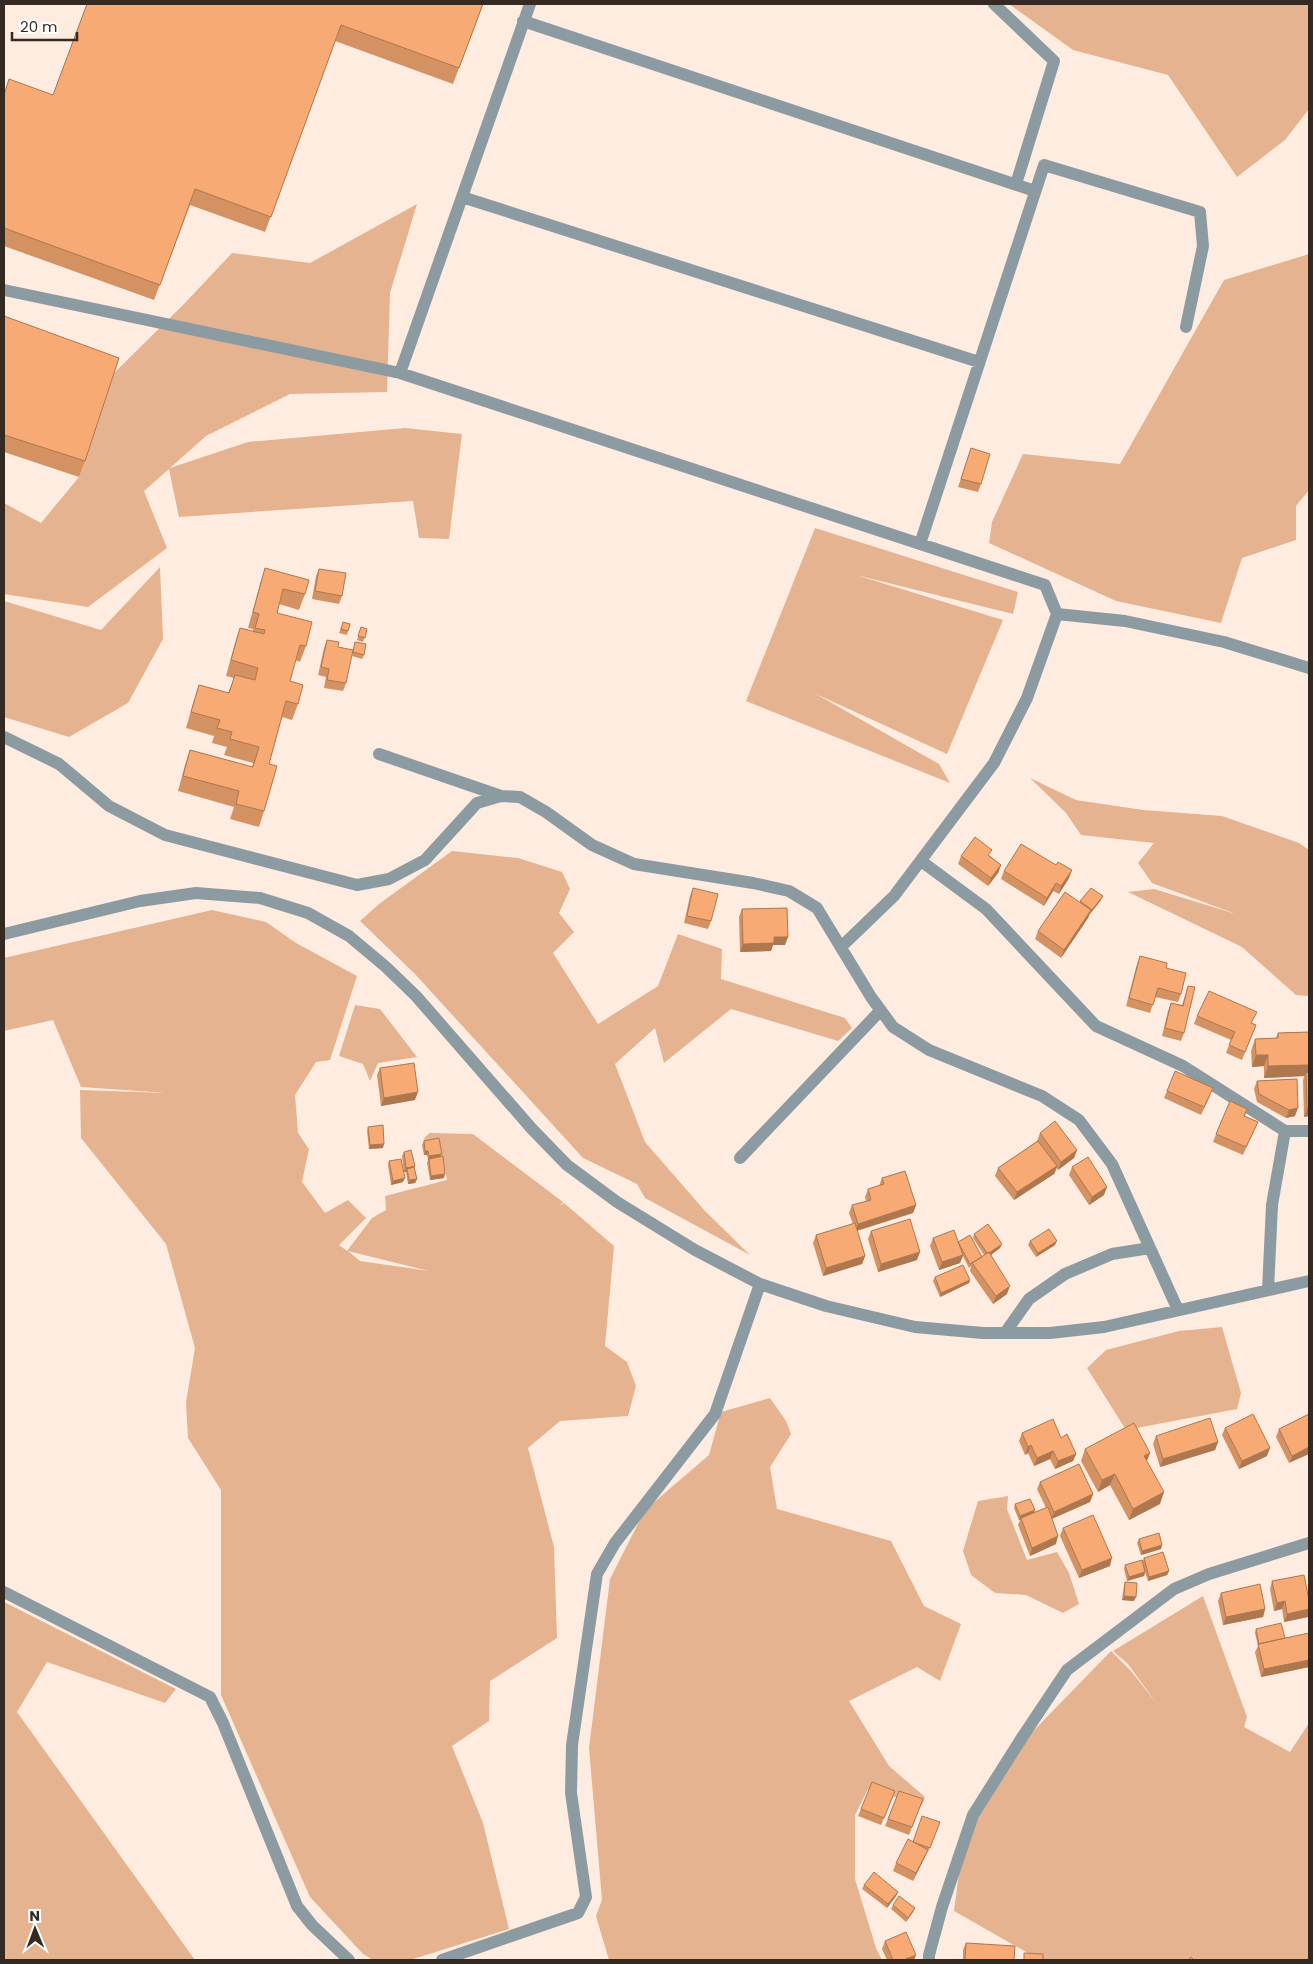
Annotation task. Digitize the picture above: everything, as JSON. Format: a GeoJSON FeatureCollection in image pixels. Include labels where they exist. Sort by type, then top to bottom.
{"type":"FeatureCollection","features":[{"type":"Feature","properties":{"kind":"street"},"geometry":{"type":"LineString","coordinates":[[400,373],[530,4]]}},
{"type":"Feature","properties":{"kind":"street"},"geometry":{"type":"LineString","coordinates":[[994,4],[1054,61],[1016,184]]}},
{"type":"Feature","properties":{"kind":"street"},"geometry":{"type":"LineString","coordinates":[[523,20],[1035,191]]}},
{"type":"Feature","properties":{"kind":"street"},"geometry":{"type":"LineString","coordinates":[[920,544],[1044,165],[1200,212],[1203,246],[1186,327]]}},
{"type":"Feature","properties":{"kind":"street"},"geometry":{"type":"LineString","coordinates":[[462,197],[979,362]]}},
{"type":"Feature","properties":{"kind":"street"},"geometry":{"type":"LineString","coordinates":[[4,290],[400,373],[1045,585],[1057,614],[1026,698],[994,763],[894,896],[841,947]]}},
{"type":"Feature","properties":{"kind":"street"},"geometry":{"type":"LineString","coordinates":[[1057,614],[1134,623],[1224,642],[1309,668]]}},
{"type":"Feature","properties":{"kind":"street"},"geometry":{"type":"LineString","coordinates":[[4,737],[59,764],[109,806],[165,835],[357,885],[389,878],[425,860],[477,803],[501,796]]}},
{"type":"Feature","properties":{"kind":"street"},"geometry":{"type":"LineString","coordinates":[[379,754],[501,796],[520,797],[546,812],[592,846],[634,864],[754,883],[789,891],[817,908],[893,1027],[929,1050],[1042,1096],[1080,1120],[1112,1164],[1178,1310]]}},
{"type":"Feature","properties":{"kind":"street"},"geometry":{"type":"LineString","coordinates":[[921,861],[986,909],[1096,1026],[1183,1066],[1285,1131],[1309,1130]]}},
{"type":"Feature","properties":{"kind":"street"},"geometry":{"type":"LineString","coordinates":[[4,934],[140,901],[196,893],[260,898],[308,913],[349,936],[386,966],[416,996],[532,1129],[567,1165],[617,1202],[695,1250],[760,1284],[826,1306],[916,1327],[982,1333],[1050,1332],[1104,1327],[1309,1281]]}},
{"type":"Feature","properties":{"kind":"street"},"geometry":{"type":"LineString","coordinates":[[740,1158],[881,1010]]}},
{"type":"Feature","properties":{"kind":"street"},"geometry":{"type":"LineString","coordinates":[[1268,1290],[1272,1205],[1285,1131]]}},
{"type":"Feature","properties":{"kind":"street"},"geometry":{"type":"LineString","coordinates":[[1004,1333],[1029,1299],[1065,1274],[1112,1254],[1150,1248]]}},
{"type":"Feature","properties":{"kind":"street"},"geometry":{"type":"LineString","coordinates":[[442,1960],[578,1912],[586,1897],[570,1793],[572,1745],[597,1574],[615,1543],[715,1414],[760,1284]]}},
{"type":"Feature","properties":{"kind":"street"},"geometry":{"type":"LineString","coordinates":[[929,1960],[942,1906],[973,1815],[1067,1670],[1174,1589],[1209,1574],[1309,1543]]}},
{"type":"Feature","properties":{"kind":"street"},"geometry":{"type":"LineString","coordinates":[[4,1592],[210,1697],[223,1723],[296,1906],[312,1925],[349,1960]]}},
{"type":"Feature","properties":{"kind":"shaded area"},"geometry":{"type":"Polygon","coordinates":[[[1009,4],[1309,4],[1309,109],[1285,140],[1237,177],[1168,75],[1073,50],[1009,4]]]}},
{"type":"Feature","properties":{"kind":"shaded area"},"geometry":{"type":"Polygon","coordinates":[[[417,204],[390,293],[387,392],[290,394],[206,436],[170,468],[248,442],[405,428],[462,434],[449,539],[419,538],[413,501],[179,517],[169,469],[144,491],[167,548],[88,607],[4,594],[4,503],[41,523],[79,477],[113,374],[184,304],[232,253],[310,263],[417,204]]]}},
{"type":"Feature","properties":{"kind":"shaded area"},"geometry":{"type":"Polygon","coordinates":[[[1309,254],[1309,490],[1296,506],[1296,540],[1242,558],[1221,623],[1116,601],[989,543],[992,522],[1023,454],[1120,464],[1224,280],[1309,254]]]}},
{"type":"Feature","properties":{"kind":"shaded area"},"geometry":{"type":"Polygon","coordinates":[[[815,528],[1018,592],[1013,614],[856,575],[1003,620],[947,754],[816,694],[939,764],[950,783],[746,701],[815,528]]]}},
{"type":"Feature","properties":{"kind":"shaded area"},"geometry":{"type":"Polygon","coordinates":[[[160,567],[163,639],[128,703],[69,737],[4,717],[4,601],[101,630],[160,567]]]}},
{"type":"Feature","properties":{"kind":"shaded area"},"geometry":{"type":"Polygon","coordinates":[[[1030,778],[1076,800],[1143,810],[1222,816],[1299,843],[1309,850],[1309,996],[1296,995],[1242,947],[1128,892],[1154,889],[1236,914],[1152,883],[1138,863],[1154,843],[1081,835],[1066,813],[1030,778]]]}},
{"type":"Feature","properties":{"kind":"shaded area"},"geometry":{"type":"Polygon","coordinates":[[[452,851],[518,858],[562,872],[570,889],[559,913],[574,932],[553,953],[598,1024],[658,986],[678,934],[722,949],[721,979],[845,1018],[852,1028],[838,1041],[731,1009],[664,1063],[655,1028],[615,1064],[645,1142],[705,1211],[750,1255],[645,1198],[637,1184],[583,1158],[415,974],[360,921],[379,904],[452,851]]]}},
{"type":"Feature","properties":{"kind":"shaded area"},"geometry":{"type":"Polygon","coordinates":[[[212,910],[266,922],[296,943],[357,976],[330,1060],[316,1062],[295,1095],[298,1133],[309,1149],[302,1182],[325,1213],[348,1200],[366,1218],[339,1245],[347,1251],[372,1218],[386,1210],[385,1196],[447,1180],[439,1140],[423,1142],[430,1133],[473,1134],[563,1202],[560,1206],[564,1203],[614,1246],[605,1346],[627,1362],[636,1386],[628,1416],[560,1421],[528,1448],[554,1547],[557,1638],[490,1681],[489,1721],[452,1746],[483,1823],[509,1929],[410,1960],[373,1960],[363,1954],[310,1897],[221,1695],[221,1490],[188,1438],[186,1402],[195,1348],[166,1244],[81,1138],[80,1090],[167,1093],[81,1087],[53,1020],[4,1031],[4,958],[212,910]],[[348,1251],[360,1261],[429,1271],[348,1251]]]}},
{"type":"Feature","properties":{"kind":"shaded area"},"geometry":{"type":"Polygon","coordinates":[[[355,1005],[380,1009],[417,1057],[378,1063],[370,1081],[363,1064],[339,1056],[355,1005]]]}},
{"type":"Feature","properties":{"kind":"shaded area"},"geometry":{"type":"Polygon","coordinates":[[[1222,1327],[1241,1393],[1237,1409],[1126,1430],[1087,1368],[1106,1350],[1179,1331],[1222,1327]]]}},
{"type":"Feature","properties":{"kind":"shaded area"},"geometry":{"type":"Polygon","coordinates":[[[770,1398],[786,1421],[791,1434],[770,1467],[777,1509],[891,1541],[924,1606],[961,1624],[940,1681],[917,1667],[849,1701],[889,1766],[925,1797],[922,1805],[868,1789],[855,1815],[855,1879],[876,1948],[882,1960],[609,1960],[596,1916],[602,1900],[589,1748],[610,1579],[645,1510],[709,1455],[721,1412],[770,1398]]]}},
{"type":"Feature","properties":{"kind":"shaded area"},"geometry":{"type":"Polygon","coordinates":[[[1008,1496],[1007,1509],[1027,1560],[1057,1552],[1069,1573],[1079,1604],[1063,1613],[1026,1595],[995,1593],[971,1575],[963,1551],[978,1501],[1008,1496]]]}},
{"type":"Feature","properties":{"kind":"shaded area"},"geometry":{"type":"Polygon","coordinates":[[[1203,1596],[1247,1717],[1244,1727],[1290,1752],[1309,1723],[1309,1960],[1040,1960],[954,1911],[963,1844],[1011,1754],[1111,1651],[1131,1671],[1157,1704],[1128,1664],[1113,1651],[1203,1596]]]}},
{"type":"Feature","properties":{"kind":"shaded area"},"geometry":{"type":"Polygon","coordinates":[[[4,1602],[176,1689],[165,1703],[47,1662],[17,1712],[195,1960],[4,1960],[4,1602]]]}},
{"type":"Feature","properties":{"kind":"building"},"geometry":{"type":"Polygon","coordinates":[[[87,4],[483,4],[459,68],[341,25],[271,217],[195,189],[160,285],[4,228],[4,95],[9,79],[53,95],[87,4]]]}},
{"type":"Feature","properties":{"kind":"building"},"geometry":{"type":"Polygon","coordinates":[[[4,316],[119,358],[85,461],[4,435],[4,316]]]}},
{"type":"Feature","properties":{"kind":"building"},"geometry":{"type":"Polygon","coordinates":[[[971,448],[990,454],[981,484],[961,479],[971,448]]]}},
{"type":"Feature","properties":{"kind":"building"},"geometry":{"type":"Polygon","coordinates":[[[265,568],[309,580],[305,594],[283,589],[277,613],[312,622],[306,646],[300,645],[290,681],[303,685],[298,704],[286,701],[269,764],[277,766],[264,811],[236,804],[239,791],[183,776],[190,750],[253,767],[259,747],[230,739],[232,732],[217,728],[220,720],[191,712],[199,685],[229,693],[235,675],[255,680],[258,668],[231,660],[240,628],[264,634],[265,630],[255,628],[259,614],[253,612],[265,568]]]}},
{"type":"Feature","properties":{"kind":"building"},"geometry":{"type":"Polygon","coordinates":[[[319,569],[346,573],[342,596],[315,591],[319,569]]]}},
{"type":"Feature","properties":{"kind":"building"},"geometry":{"type":"Polygon","coordinates":[[[343,622],[350,624],[348,631],[341,629],[343,622]]]}},
{"type":"Feature","properties":{"kind":"building"},"geometry":{"type":"Polygon","coordinates":[[[361,627],[367,629],[365,638],[358,636],[361,627]]]}},
{"type":"Feature","properties":{"kind":"building"},"geometry":{"type":"Polygon","coordinates":[[[327,640],[339,642],[338,647],[353,650],[346,683],[327,680],[329,669],[321,667],[327,640]]]}},
{"type":"Feature","properties":{"kind":"building"},"geometry":{"type":"Polygon","coordinates":[[[355,642],[366,644],[364,655],[353,652],[355,642]]]}},
{"type":"Feature","properties":{"kind":"building"},"geometry":{"type":"Polygon","coordinates":[[[975,837],[992,850],[988,855],[1001,865],[991,878],[961,856],[975,837]]]}},
{"type":"Feature","properties":{"kind":"building"},"geometry":{"type":"Polygon","coordinates":[[[1021,844],[1056,865],[1058,862],[1072,870],[1061,886],[1056,883],[1047,898],[1004,871],[1021,844]]]}},
{"type":"Feature","properties":{"kind":"building"},"geometry":{"type":"Polygon","coordinates":[[[693,888],[718,894],[711,921],[687,916],[693,888]]]}},
{"type":"Feature","properties":{"kind":"building"},"geometry":{"type":"Polygon","coordinates":[[[1091,888],[1103,896],[1092,910],[1080,901],[1091,888]]]}},
{"type":"Feature","properties":{"kind":"building"},"geometry":{"type":"Polygon","coordinates":[[[1065,892],[1091,910],[1064,950],[1038,931],[1065,892]]]}},
{"type":"Feature","properties":{"kind":"building"},"geometry":{"type":"Polygon","coordinates":[[[787,908],[788,937],[774,937],[774,943],[743,944],[742,909],[787,908]]]}},
{"type":"Feature","properties":{"kind":"building"},"geometry":{"type":"Polygon","coordinates":[[[1140,956],[1167,963],[1166,968],[1186,973],[1181,994],[1158,988],[1153,1005],[1129,998],[1140,956]]]}},
{"type":"Feature","properties":{"kind":"building"},"geometry":{"type":"Polygon","coordinates":[[[1188,986],[1195,987],[1184,1033],[1165,1028],[1171,1003],[1183,1006],[1188,986]]]}},
{"type":"Feature","properties":{"kind":"building"},"geometry":{"type":"Polygon","coordinates":[[[1209,991],[1257,1012],[1251,1023],[1256,1025],[1245,1052],[1229,1045],[1235,1032],[1197,1016],[1209,991]]]}},
{"type":"Feature","properties":{"kind":"building"},"geometry":{"type":"Polygon","coordinates":[[[1309,1032],[1309,1065],[1268,1066],[1268,1055],[1256,1055],[1255,1039],[1278,1038],[1278,1033],[1309,1032]]]}},
{"type":"Feature","properties":{"kind":"building"},"geometry":{"type":"Polygon","coordinates":[[[414,1063],[418,1092],[384,1098],[380,1068],[414,1063]]]}},
{"type":"Feature","properties":{"kind":"building"},"geometry":{"type":"Polygon","coordinates":[[[1175,1071],[1213,1088],[1204,1107],[1167,1091],[1175,1071]]]}},
{"type":"Feature","properties":{"kind":"building"},"geometry":{"type":"Polygon","coordinates":[[[1309,1072],[1309,1109],[1307,1109],[1306,1073],[1309,1072]]]}},
{"type":"Feature","properties":{"kind":"building"},"geometry":{"type":"Polygon","coordinates":[[[1297,1079],[1298,1108],[1289,1110],[1259,1094],[1257,1081],[1297,1079]]]}},
{"type":"Feature","properties":{"kind":"building"},"geometry":{"type":"Polygon","coordinates":[[[1230,1101],[1247,1109],[1244,1116],[1258,1122],[1246,1147],[1216,1134],[1230,1101]]]}},
{"type":"Feature","properties":{"kind":"building"},"geometry":{"type":"Polygon","coordinates":[[[1055,1121],[1077,1150],[1061,1162],[1040,1133],[1055,1121]]]}},
{"type":"Feature","properties":{"kind":"building"},"geometry":{"type":"Polygon","coordinates":[[[383,1125],[384,1144],[370,1145],[368,1127],[383,1125]]]}},
{"type":"Feature","properties":{"kind":"building"},"geometry":{"type":"Polygon","coordinates":[[[439,1138],[442,1154],[429,1156],[428,1151],[425,1151],[424,1141],[439,1138]]]}},
{"type":"Feature","properties":{"kind":"building"},"geometry":{"type":"Polygon","coordinates":[[[1038,1141],[1057,1166],[1017,1192],[998,1168],[1038,1141]]]}},
{"type":"Feature","properties":{"kind":"building"},"geometry":{"type":"Polygon","coordinates":[[[411,1150],[415,1166],[406,1168],[404,1152],[411,1150]]]}},
{"type":"Feature","properties":{"kind":"building"},"geometry":{"type":"Polygon","coordinates":[[[443,1156],[445,1174],[431,1176],[429,1159],[443,1156]]]}},
{"type":"Feature","properties":{"kind":"building"},"geometry":{"type":"Polygon","coordinates":[[[1088,1157],[1107,1187],[1092,1197],[1072,1167],[1088,1157]]]}},
{"type":"Feature","properties":{"kind":"building"},"geometry":{"type":"Polygon","coordinates":[[[401,1159],[405,1178],[393,1181],[389,1161],[401,1159]]]}},
{"type":"Feature","properties":{"kind":"building"},"geometry":{"type":"Polygon","coordinates":[[[414,1167],[417,1179],[409,1180],[407,1169],[414,1167]]]}},
{"type":"Feature","properties":{"kind":"building"},"geometry":{"type":"Polygon","coordinates":[[[905,1171],[916,1205],[858,1224],[852,1205],[871,1200],[868,1189],[884,1184],[882,1178],[905,1171]]]}},
{"type":"Feature","properties":{"kind":"building"},"geometry":{"type":"Polygon","coordinates":[[[910,1219],[920,1252],[881,1264],[871,1231],[910,1219]]]}},
{"type":"Feature","properties":{"kind":"building"},"geometry":{"type":"Polygon","coordinates":[[[855,1223],[865,1256],[826,1268],[816,1235],[855,1223]]]}},
{"type":"Feature","properties":{"kind":"building"},"geometry":{"type":"Polygon","coordinates":[[[988,1224],[1002,1244],[987,1253],[974,1234],[988,1224]]]}},
{"type":"Feature","properties":{"kind":"building"},"geometry":{"type":"Polygon","coordinates":[[[1049,1229],[1057,1241],[1038,1253],[1030,1241],[1049,1229]]]}},
{"type":"Feature","properties":{"kind":"building"},"geometry":{"type":"Polygon","coordinates":[[[954,1230],[963,1255],[942,1262],[933,1238],[954,1230]]]}},
{"type":"Feature","properties":{"kind":"building"},"geometry":{"type":"Polygon","coordinates":[[[970,1235],[982,1257],[970,1264],[958,1242],[970,1235]]]}},
{"type":"Feature","properties":{"kind":"building"},"geometry":{"type":"Polygon","coordinates":[[[989,1252],[1010,1286],[996,1296],[972,1263],[989,1252]]]}},
{"type":"Feature","properties":{"kind":"building"},"geometry":{"type":"Polygon","coordinates":[[[963,1265],[970,1280],[941,1293],[935,1277],[963,1265]]]}},
{"type":"Feature","properties":{"kind":"building"},"geometry":{"type":"Polygon","coordinates":[[[1253,1414],[1270,1448],[1242,1461],[1225,1428],[1253,1414]]]}},
{"type":"Feature","properties":{"kind":"building"},"geometry":{"type":"Polygon","coordinates":[[[1309,1414],[1309,1447],[1292,1456],[1279,1429],[1309,1414]]]}},
{"type":"Feature","properties":{"kind":"building"},"geometry":{"type":"Polygon","coordinates":[[[1210,1418],[1218,1442],[1163,1459],[1156,1436],[1210,1418]]]}},
{"type":"Feature","properties":{"kind":"building"},"geometry":{"type":"Polygon","coordinates":[[[1053,1419],[1061,1438],[1067,1434],[1076,1454],[1058,1461],[1053,1451],[1037,1458],[1031,1445],[1028,1447],[1022,1433],[1053,1419]]]}},
{"type":"Feature","properties":{"kind":"building"},"geometry":{"type":"Polygon","coordinates":[[[1134,1423],[1150,1453],[1144,1456],[1164,1492],[1133,1509],[1115,1474],[1102,1480],[1085,1449],[1134,1423]]]}},
{"type":"Feature","properties":{"kind":"building"},"geometry":{"type":"Polygon","coordinates":[[[1079,1464],[1093,1494],[1054,1512],[1040,1482],[1079,1464]]]}},
{"type":"Feature","properties":{"kind":"building"},"geometry":{"type":"Polygon","coordinates":[[[1030,1499],[1035,1510],[1020,1516],[1015,1504],[1030,1499]]]}},
{"type":"Feature","properties":{"kind":"building"},"geometry":{"type":"Polygon","coordinates":[[[1048,1507],[1058,1536],[1032,1548],[1021,1518],[1048,1507]]]}},
{"type":"Feature","properties":{"kind":"building"},"geometry":{"type":"Polygon","coordinates":[[[1093,1515],[1112,1558],[1082,1570],[1063,1528],[1093,1515]]]}},
{"type":"Feature","properties":{"kind":"building"},"geometry":{"type":"Polygon","coordinates":[[[1159,1533],[1162,1545],[1142,1551],[1139,1539],[1159,1533]]]}},
{"type":"Feature","properties":{"kind":"building"},"geometry":{"type":"Polygon","coordinates":[[[1163,1552],[1169,1571],[1149,1577],[1144,1558],[1163,1552]]]}},
{"type":"Feature","properties":{"kind":"building"},"geometry":{"type":"Polygon","coordinates":[[[1142,1560],[1145,1572],[1129,1577],[1125,1565],[1142,1560]]]}},
{"type":"Feature","properties":{"kind":"building"},"geometry":{"type":"Polygon","coordinates":[[[1304,1575],[1309,1609],[1287,1614],[1285,1601],[1277,1603],[1272,1581],[1304,1575]]]}},
{"type":"Feature","properties":{"kind":"building"},"geometry":{"type":"Polygon","coordinates":[[[1125,1582],[1137,1583],[1136,1597],[1124,1596],[1125,1582]]]}},
{"type":"Feature","properties":{"kind":"building"},"geometry":{"type":"Polygon","coordinates":[[[1260,1584],[1265,1609],[1226,1617],[1221,1593],[1260,1584]]]}},
{"type":"Feature","properties":{"kind":"building"},"geometry":{"type":"Polygon","coordinates":[[[1281,1623],[1285,1638],[1259,1644],[1256,1629],[1281,1623]]]}},
{"type":"Feature","properties":{"kind":"building"},"geometry":{"type":"Polygon","coordinates":[[[1309,1633],[1309,1660],[1264,1669],[1258,1644],[1309,1633]]]}},
{"type":"Feature","properties":{"kind":"building"},"geometry":{"type":"Polygon","coordinates":[[[872,1782],[895,1791],[884,1818],[861,1809],[872,1782]]]}},
{"type":"Feature","properties":{"kind":"building"},"geometry":{"type":"Polygon","coordinates":[[[899,1791],[923,1799],[912,1827],[888,1819],[899,1791]]]}},
{"type":"Feature","properties":{"kind":"building"},"geometry":{"type":"Polygon","coordinates":[[[922,1816],[940,1822],[930,1848],[913,1842],[922,1816]]]}},
{"type":"Feature","properties":{"kind":"building"},"geometry":{"type":"Polygon","coordinates":[[[908,1839],[928,1850],[916,1873],[896,1863],[908,1839]]]}},
{"type":"Feature","properties":{"kind":"building"},"geometry":{"type":"Polygon","coordinates":[[[874,1872],[898,1892],[888,1904],[864,1885],[874,1872]]]}},
{"type":"Feature","properties":{"kind":"building"},"geometry":{"type":"Polygon","coordinates":[[[899,1896],[915,1908],[908,1918],[893,1905],[899,1896]]]}},
{"type":"Feature","properties":{"kind":"building"},"geometry":{"type":"Polygon","coordinates":[[[906,1932],[916,1955],[903,1960],[893,1960],[885,1941],[906,1932]]]}},
{"type":"Feature","properties":{"kind":"building"},"geometry":{"type":"Polygon","coordinates":[[[966,1943],[1015,1946],[1014,1960],[965,1960],[966,1943]]]}},
{"type":"Feature","properties":{"kind":"building"},"geometry":{"type":"Polygon","coordinates":[[[1024,1953],[1043,1954],[1043,1960],[1024,1960],[1024,1953]]]}}]}
